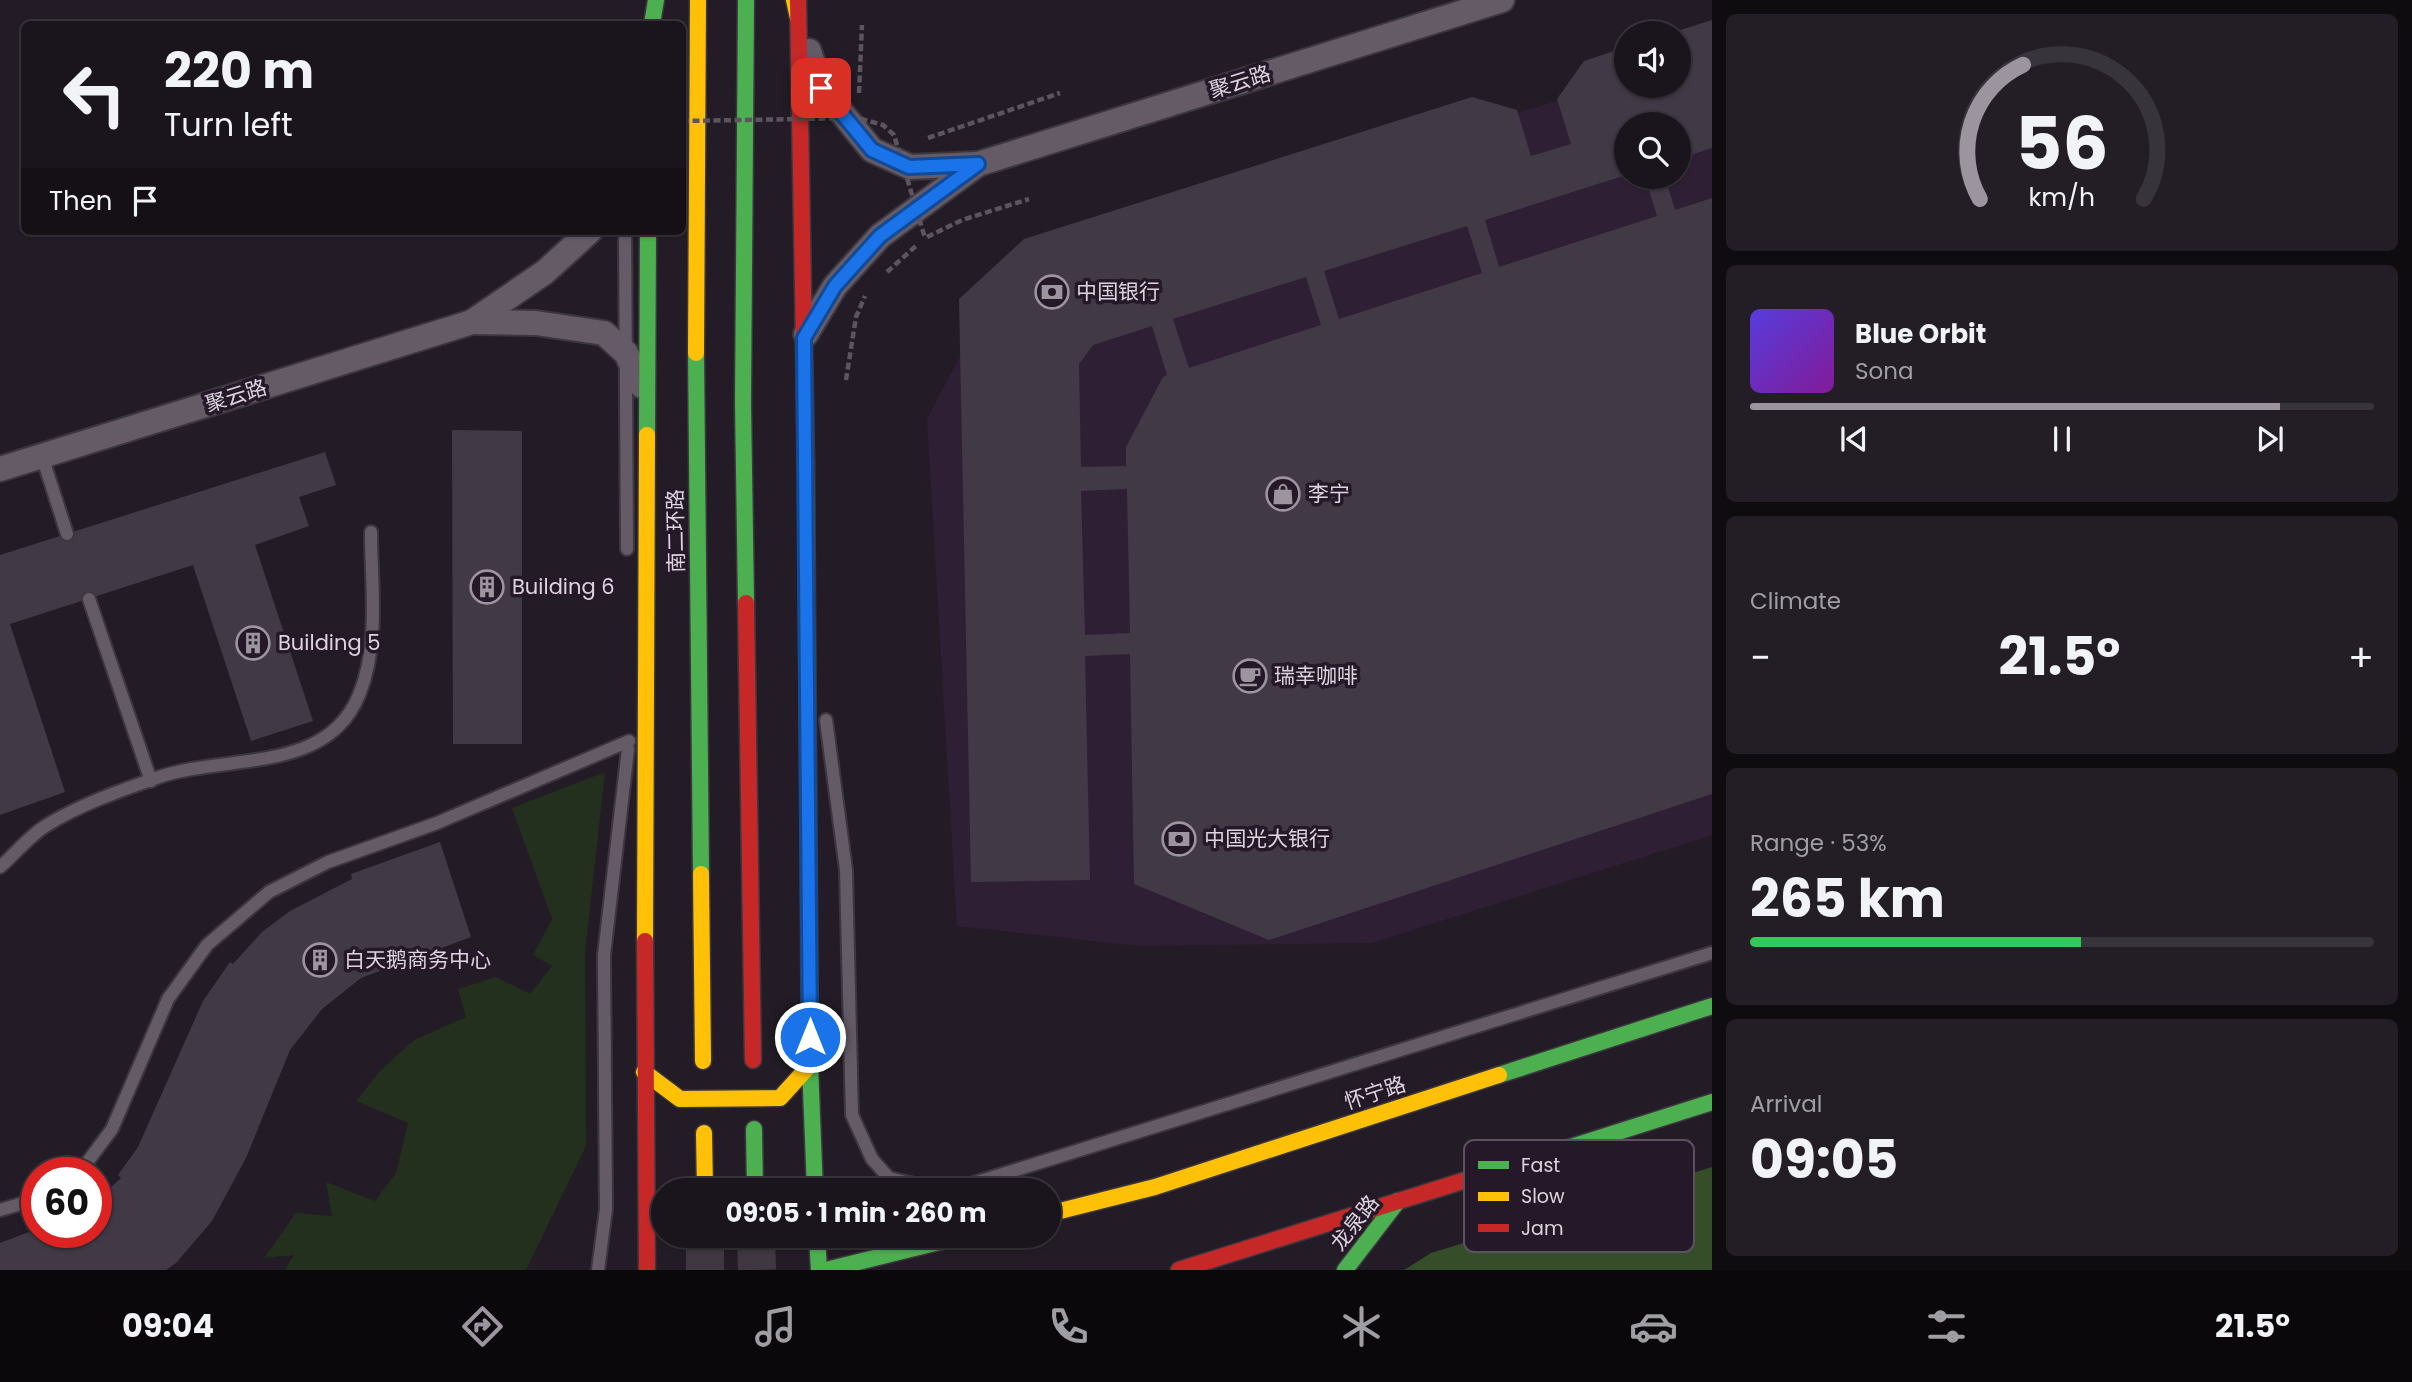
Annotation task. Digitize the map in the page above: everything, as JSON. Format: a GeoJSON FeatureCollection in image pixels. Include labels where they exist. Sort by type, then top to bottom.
{"type":"FeatureCollection","features":[{"type":"Feature","properties":{"kind":"main road"},"geometry":{"type":"LineString","coordinates":[[648,0],[650,21]]}},
{"type":"Feature","properties":{"kind":"main road"},"geometry":{"type":"LineString","coordinates":[[651,21],[656,0]]}},
{"type":"Feature","properties":{"kind":"main road","name":"南二环路"},"geometry":{"type":"LineString","coordinates":[[698,0],[696,469],[703,1061]]}},
{"type":"Feature","properties":{"kind":"main road"},"geometry":{"type":"LineString","coordinates":[[746,0],[743,403],[753,1060]]}},
{"type":"Feature","properties":{"kind":"main road"},"geometry":{"type":"LineString","coordinates":[[797,6],[808,592],[810,1065],[815,1178]]}},
{"type":"Feature","properties":{"kind":"main road"},"geometry":{"type":"LineString","coordinates":[[647,1270],[644,1072],[648,235]]}},
{"type":"Feature","properties":{"kind":"main road","name":"怀宁路"},"geometry":{"type":"LineString","coordinates":[[1061,1211],[1156,1187],[1712,1006]]}},
{"type":"Feature","properties":{"kind":"main road"},"geometry":{"type":"LineString","coordinates":[[644,1072],[680,1099],[780,1098],[810,1065]]}},
{"type":"Feature","properties":{"kind":"main road"},"geometry":{"type":"LineString","coordinates":[[1591,1140],[1712,1102]]}},
{"type":"Feature","properties":{"kind":"main road"},"geometry":{"type":"LineString","coordinates":[[754,1129],[755,1178]]}},
{"type":"Feature","properties":{"kind":"main road"},"geometry":{"type":"LineString","coordinates":[[704,1133],[705,1178]]}},
{"type":"Feature","properties":{"kind":"main road"},"geometry":{"type":"LineString","coordinates":[[1179,1270],[1464,1180]]}},
{"type":"Feature","properties":{"kind":"main road","name":"龙泉路"},"geometry":{"type":"LineString","coordinates":[[1345,1270],[1398,1201]]}},
{"type":"Feature","properties":{"kind":"main road"},"geometry":{"type":"LineString","coordinates":[[818,1248],[819,1270]]}},
{"type":"Feature","properties":{"kind":"main road"},"geometry":{"type":"LineString","coordinates":[[826,1270],[915,1248]]}},
{"type":"Feature","properties":{"kind":"street","name":"聚云路"},"geometry":{"type":"LineString","coordinates":[[978,164],[1502,0]]}},
{"type":"Feature","properties":{"kind":"street"},"geometry":{"type":"LineString","coordinates":[[797,6],[821,88],[872,150],[909,167],[978,164]]}},
{"type":"Feature","properties":{"kind":"street"},"geometry":{"type":"LineString","coordinates":[[804,338],[835,286],[880,236],[978,164]]}},
{"type":"Feature","properties":{"kind":"street","name":"聚云路"},"geometry":{"type":"LineString","coordinates":[[0,469],[472,322],[545,272],[586,235]]}},
{"type":"Feature","properties":{"kind":"street","name":"聚云路"},"geometry":{"type":"LineString","coordinates":[[472,322],[536,323],[604,333],[626,353],[647,396]]}},
{"type":"Feature","properties":{"kind":"lane"},"geometry":{"type":"LineString","coordinates":[[625,235],[628,561]]}},
{"type":"Feature","properties":{"kind":"lane"},"geometry":{"type":"LineString","coordinates":[[42,456],[67,534]]}},
{"type":"Feature","properties":{"kind":"lane"},"geometry":{"type":"LineString","coordinates":[[2,861],[45,826],[151,781],[289,753],[318,744],[340,727],[359,695],[371,647],[371,532]]}},
{"type":"Feature","properties":{"kind":"lane"},"geometry":{"type":"LineString","coordinates":[[808,592],[846,870],[852,1115],[872,1159],[889,1178],[931,1188],[961,1187],[1712,953]]}},
{"type":"Feature","properties":{"kind":"lane"},"geometry":{"type":"LineString","coordinates":[[89,598],[151,781]]}},
{"type":"Feature","properties":{"kind":"lane"},"geometry":{"type":"LineString","coordinates":[[598,1270],[606,1209],[604,955],[629,727]]}},
{"type":"Feature","properties":{"kind":"lane"},"geometry":{"type":"LineString","coordinates":[[91,1157],[112,1129],[168,999],[207,945],[270,892],[328,862],[437,823],[629,741]]}},
{"type":"Feature","properties":{"kind":"lane"},"geometry":{"type":"LineString","coordinates":[[0,1210],[21,1204]]}},
{"type":"Feature","properties":{"kind":"path"},"geometry":{"type":"LineString","coordinates":[[858,118],[862,25]]}},
{"type":"Feature","properties":{"kind":"path"},"geometry":{"type":"LineString","coordinates":[[923,139],[1060,93]]}},
{"type":"Feature","properties":{"kind":"path"},"geometry":{"type":"LineString","coordinates":[[686,121],[858,118],[883,125],[894,135],[925,238]]}},
{"type":"Feature","properties":{"kind":"path"},"geometry":{"type":"LineString","coordinates":[[898,148],[910,144]]}},
{"type":"Feature","properties":{"kind":"path"},"geometry":{"type":"LineString","coordinates":[[884,275],[925,238],[962,220],[1029,199]]}},
{"type":"Feature","properties":{"kind":"path"},"geometry":{"type":"LineString","coordinates":[[846,380],[856,317],[865,295]]}},
{"type":"Feature","properties":{"kind":"shaded area"},"geometry":{"type":"Polygon","coordinates":[[[1712,54],[1712,835],[1372,943],[1138,946],[957,926],[927,419],[1007,268],[1614,84],[1614,98],[1691,98],[1691,74],[1712,54]]]}},
{"type":"Feature","properties":{"kind":"green space"},"geometry":{"type":"Polygon","coordinates":[[[605,772],[585,952],[586,1146],[526,1270],[285,1270],[294,1255],[264,1258],[296,1213],[332,1216],[326,1182],[375,1201],[396,1173],[408,1123],[356,1101],[382,1069],[414,1040],[466,1017],[458,989],[496,977],[530,994],[552,966],[533,955],[552,919],[512,808],[605,772]]]}},
{"type":"Feature","properties":{"kind":"green space"},"geometry":{"type":"Polygon","coordinates":[[[1712,1167],[1712,1270],[1404,1270],[1431,1253],[1464,1243],[1464,1252],[1694,1252],[1694,1173],[1712,1167]]]}},
{"type":"Feature","properties":{"kind":"building"},"geometry":{"type":"Polygon","coordinates":[[[1712,20],[1712,148],[1691,155],[1691,112],[1614,112],[1614,179],[1485,220],[1499,267],[1657,216],[1649,189],[1669,189],[1675,210],[1712,198],[1712,794],[1269,940],[1134,884],[1130,654],[1085,656],[1090,880],[971,882],[959,299],[1024,239],[1472,97],[1517,110],[1531,156],[1571,144],[1557,99],[1584,61],[1614,51],[1614,98],[1691,98],[1691,27],[1712,20]],[[1467,226],[1324,271],[1339,319],[1482,273],[1467,226]],[[1306,277],[1173,319],[1189,368],[1321,325],[1306,277]],[[1152,326],[1093,345],[1079,364],[1081,467],[1126,466],[1126,447],[1163,377],[1167,375],[1152,326]],[[1127,489],[1081,491],[1085,635],[1130,633],[1127,489]]]}},
{"type":"Feature","properties":{"kind":"building","name":"Building 6"},"geometry":{"type":"Polygon","coordinates":[[[452,430],[522,431],[522,744],[453,744],[452,430]]]}},
{"type":"Feature","properties":{"kind":"building"},"geometry":{"type":"Polygon","coordinates":[[[325,452],[336,485],[299,497],[309,526],[255,545],[313,721],[251,741],[193,565],[10,624],[65,792],[0,815],[0,555],[325,452]]]}},
{"type":"Feature","properties":{"kind":"building"},"geometry":{"type":"Polygon","coordinates":[[[440,842],[471,937],[361,978],[322,1009],[290,1050],[246,1158],[212,1221],[176,1263],[166,1270],[0,1270],[0,1243],[21,1235],[21,1248],[112,1248],[112,1186],[121,1178],[118,1175],[138,1147],[203,1001],[230,962],[233,964],[262,932],[290,911],[352,879],[351,874],[440,842]]]}},
{"type":"Feature","properties":{"kind":"tunnel"},"geometry":{"type":"LineString","coordinates":[[705,1248],[705,1270]]}},
{"type":"Feature","properties":{"kind":"tunnel"},"geometry":{"type":"LineString","coordinates":[[756,1248],[757,1270]]}},
{"type":"Feature","properties":{"kind":"traffic: fast"},"geometry":{"type":"LineString","coordinates":[[652,21],[656,0]]}},
{"type":"Feature","properties":{"kind":"traffic: fast"},"geometry":{"type":"LineString","coordinates":[[746,0],[743,403],[746,603]]}},
{"type":"Feature","properties":{"kind":"traffic: fast"},"geometry":{"type":"LineString","coordinates":[[647,435],[648,235]]}},
{"type":"Feature","properties":{"kind":"traffic: fast"},"geometry":{"type":"LineString","coordinates":[[696,353],[701,874]]}},
{"type":"Feature","properties":{"kind":"traffic: fast"},"geometry":{"type":"LineString","coordinates":[[806,463],[810,1065],[815,1178]]}},
{"type":"Feature","properties":{"kind":"traffic: fast"},"geometry":{"type":"LineString","coordinates":[[1499,1075],[1712,1006]]}},
{"type":"Feature","properties":{"kind":"traffic: fast"},"geometry":{"type":"LineString","coordinates":[[1593,1140],[1712,1102]]}},
{"type":"Feature","properties":{"kind":"traffic: fast"},"geometry":{"type":"LineString","coordinates":[[754,1129],[755,1178]]}},
{"type":"Feature","properties":{"kind":"traffic: fast"},"geometry":{"type":"LineString","coordinates":[[1345,1270],[1398,1201]]}},
{"type":"Feature","properties":{"kind":"traffic: fast"},"geometry":{"type":"LineString","coordinates":[[818,1248],[819,1270]]}},
{"type":"Feature","properties":{"kind":"traffic: fast"},"geometry":{"type":"LineString","coordinates":[[826,1270],[915,1248]]}},
{"type":"Feature","properties":{"kind":"traffic: slow"},"geometry":{"type":"LineString","coordinates":[[696,353],[698,0]]}},
{"type":"Feature","properties":{"kind":"traffic: slow"},"geometry":{"type":"LineString","coordinates":[[794,0],[798,18]]}},
{"type":"Feature","properties":{"kind":"traffic: slow"},"geometry":{"type":"LineString","coordinates":[[645,941],[647,435]]}},
{"type":"Feature","properties":{"kind":"traffic: slow"},"geometry":{"type":"LineString","coordinates":[[701,874],[703,1061]]}},
{"type":"Feature","properties":{"kind":"traffic: slow"},"geometry":{"type":"LineString","coordinates":[[644,1072],[680,1099],[780,1098],[810,1065]]}},
{"type":"Feature","properties":{"kind":"traffic: slow"},"geometry":{"type":"LineString","coordinates":[[1061,1211],[1155,1187],[1499,1075]]}},
{"type":"Feature","properties":{"kind":"traffic: slow"},"geometry":{"type":"LineString","coordinates":[[704,1133],[705,1178]]}},
{"type":"Feature","properties":{"kind":"traffic: jam"},"geometry":{"type":"LineString","coordinates":[[798,0],[806,463]]}},
{"type":"Feature","properties":{"kind":"traffic: jam"},"geometry":{"type":"LineString","coordinates":[[746,603],[753,1060]]}},
{"type":"Feature","properties":{"kind":"traffic: jam"},"geometry":{"type":"LineString","coordinates":[[645,941],[647,1270]]}},
{"type":"Feature","properties":{"kind":"traffic: jam"},"geometry":{"type":"LineString","coordinates":[[1179,1270],[1464,1181]]}},
{"type":"Feature","properties":{"kind":"place","name":"中国银行"},"geometry":{"type":"Point","coordinates":[1052,292]}},
{"type":"Feature","properties":{"kind":"place","name":"李宁"},"geometry":{"type":"Point","coordinates":[1283,494]}},
{"type":"Feature","properties":{"kind":"place","name":"Building 6"},"geometry":{"type":"Point","coordinates":[487,587]}},
{"type":"Feature","properties":{"kind":"place","name":"Building 5"},"geometry":{"type":"Point","coordinates":[253,643]}},
{"type":"Feature","properties":{"kind":"place","name":"瑞幸咖啡"},"geometry":{"type":"Point","coordinates":[1250,676]}},
{"type":"Feature","properties":{"kind":"place","name":"中国光大银行"},"geometry":{"type":"Point","coordinates":[1179,839]}},
{"type":"Feature","properties":{"kind":"place","name":"白天鹅商务中心"},"geometry":{"type":"Point","coordinates":[320,960]}},
{"type":"Feature","properties":{"kind":"route"},"geometry":{"type":"LineString","coordinates":[[810,1037],[804,338],[835,286],[880,236],[978,164],[909,167],[872,150],[821,88]]}}]}
